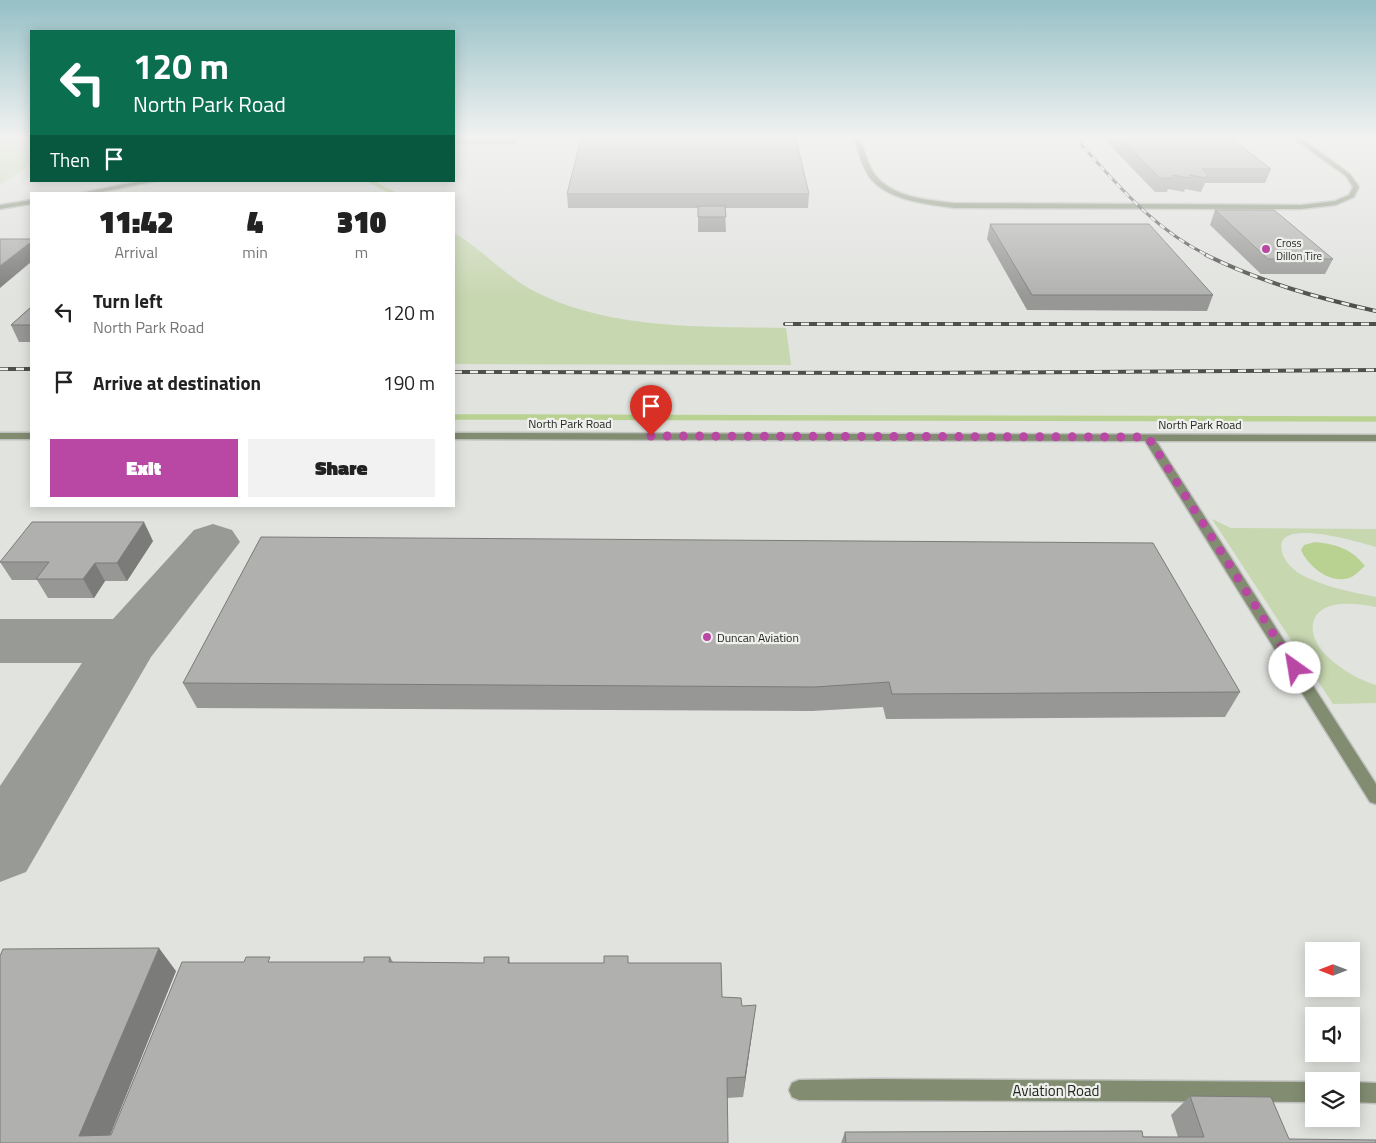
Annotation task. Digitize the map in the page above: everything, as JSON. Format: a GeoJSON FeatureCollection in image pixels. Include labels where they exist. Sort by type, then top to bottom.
{"type":"FeatureCollection","features":[{"type":"Feature","properties":{"kind":"street"},"geometry":{"type":"LineString","coordinates":[[895,192],[932,203],[975,207],[1322,206],[1336,204],[1352,196],[1355,192]]}},
{"type":"Feature","properties":{"kind":"street"},"geometry":{"type":"LineString","coordinates":[[0,207],[30,202]]}},
{"type":"Feature","properties":{"kind":"street"},"geometry":{"type":"LineString","coordinates":[[0,436],[30,436]]}},
{"type":"Feature","properties":{"kind":"street","name":"North Park Road"},"geometry":{"type":"LineString","coordinates":[[455,436],[1376,438]]}},
{"type":"Feature","properties":{"kind":"street"},"geometry":{"type":"LineString","coordinates":[[1148,437],[1376,797]]}},
{"type":"Feature","properties":{"kind":"street","name":"Aviation Road"},"geometry":{"type":"LineString","coordinates":[[799,1090],[1305,1092]]}},
{"type":"Feature","properties":{"kind":"street"},"geometry":{"type":"LineString","coordinates":[[1360,1092],[1376,1093]]}},
{"type":"Feature","properties":{"kind":"shaded area"},"geometry":{"type":"Polygon","coordinates":[[[455,234],[530,289],[560,303],[591,313],[655,324],[786,328],[791,365],[455,364],[455,234]]]}},
{"type":"Feature","properties":{"kind":"shaded area"},"geometry":{"type":"Polygon","coordinates":[[[1212,519],[1231,528],[1376,529],[1376,547],[1337,537],[1303,533],[1290,535],[1283,541],[1282,552],[1290,565],[1302,575],[1329,586],[1376,597],[1376,607],[1350,604],[1329,606],[1315,617],[1313,633],[1321,650],[1339,667],[1376,685],[1376,703],[1333,704],[1212,519]]]}},
{"type":"Feature","properties":{"kind":"shaded area"},"geometry":{"type":"Polygon","coordinates":[[[1315,542],[1343,548],[1355,555],[1365,566],[1349,578],[1341,579],[1327,576],[1309,562],[1301,550],[1304,545],[1315,542]]]}},
{"type":"Feature","properties":{"kind":"building"},"geometry":{"type":"Polygon","coordinates":[[[567,192],[809,192],[809,194],[567,194],[567,192]]]}},
{"type":"Feature","properties":{"kind":"building"},"geometry":{"type":"Polygon","coordinates":[[[698,206],[725,206],[726,217],[698,217],[698,206]]]}},
{"type":"Feature","properties":{"kind":"building"},"geometry":{"type":"Polygon","coordinates":[[[1215,210],[1274,210],[1333,259],[1268,259],[1215,210]]]}},
{"type":"Feature","properties":{"kind":"building"},"geometry":{"type":"Polygon","coordinates":[[[990,224],[1149,224],[1213,295],[1032,295],[990,224]]]}},
{"type":"Feature","properties":{"kind":"building"},"geometry":{"type":"Polygon","coordinates":[[[0,239],[30,239],[30,243],[0,266],[0,239]]]}},
{"type":"Feature","properties":{"kind":"building"},"geometry":{"type":"Polygon","coordinates":[[[30,308],[30,325],[11,325],[30,308]]]}},
{"type":"Feature","properties":{"kind":"building"},"geometry":{"type":"Polygon","coordinates":[[[32,522],[144,522],[117,563],[95,563],[83,579],[36,579],[49,562],[0,562],[32,522]]]}},
{"type":"Feature","properties":{"kind":"building","name":"Duncan Aviation"},"geometry":{"type":"Polygon","coordinates":[[[261,537],[1153,543],[1240,692],[892,694],[889,682],[815,687],[183,683],[261,537]]]}},
{"type":"Feature","properties":{"kind":"building"},"geometry":{"type":"Polygon","coordinates":[[[159,948],[79,1136],[111,1135],[182,962],[244,962],[246,957],[270,957],[268,962],[364,962],[364,957],[390,957],[389,962],[484,963],[484,957],[509,957],[508,963],[604,963],[604,956],[628,956],[628,963],[721,963],[722,997],[741,998],[742,1006],[756,1005],[745,1077],[727,1078],[728,1143],[0,1143],[0,956],[3,949],[159,948]]]}},
{"type":"Feature","properties":{"kind":"building"},"geometry":{"type":"Polygon","coordinates":[[[1190,1096],[1271,1097],[1289,1139],[1376,1140],[1376,1143],[846,1143],[845,1132],[1142,1131],[1143,1137],[1204,1137],[1190,1096]]]}},
{"type":"Feature","properties":{"kind":"waterway"},"geometry":{"type":"LineString","coordinates":[[455,417],[1376,419]]}},
{"type":"Feature","properties":{"kind":"taxiway"},"geometry":{"type":"LineString","coordinates":[[129,641],[213,542]]}},
{"type":"Feature","properties":{"kind":"taxiway"},"geometry":{"type":"LineString","coordinates":[[0,641],[129,641]]}},
{"type":"Feature","properties":{"kind":"taxiway"},"geometry":{"type":"LineString","coordinates":[[0,849],[129,641]]}},
{"type":"Feature","properties":{"kind":"railway"},"geometry":{"type":"LineString","coordinates":[[1125,192],[1170,233],[1209,256]]}},
{"type":"Feature","properties":{"kind":"railway"},"geometry":{"type":"LineString","coordinates":[[1206,255],[1268,281],[1332,301],[1376,311]]}},
{"type":"Feature","properties":{"kind":"railway"},"geometry":{"type":"LineString","coordinates":[[785,324],[1376,324]]}},
{"type":"Feature","properties":{"kind":"railway"},"geometry":{"type":"LineString","coordinates":[[0,369],[30,369]]}},
{"type":"Feature","properties":{"kind":"railway"},"geometry":{"type":"LineString","coordinates":[[455,372],[923,373],[1376,370]]}},
{"type":"Feature","properties":{"kind":"place","name":"Cross Dillon Tire"},"geometry":{"type":"Point","coordinates":[1266,249]}},
{"type":"Feature","properties":{"kind":"place","name":"Duncan Aviation"},"geometry":{"type":"Point","coordinates":[707,637]}},
{"type":"Feature","properties":{"kind":"route"},"geometry":{"type":"LineString","coordinates":[[651,436],[1148,437],[1295,668]]}}]}
